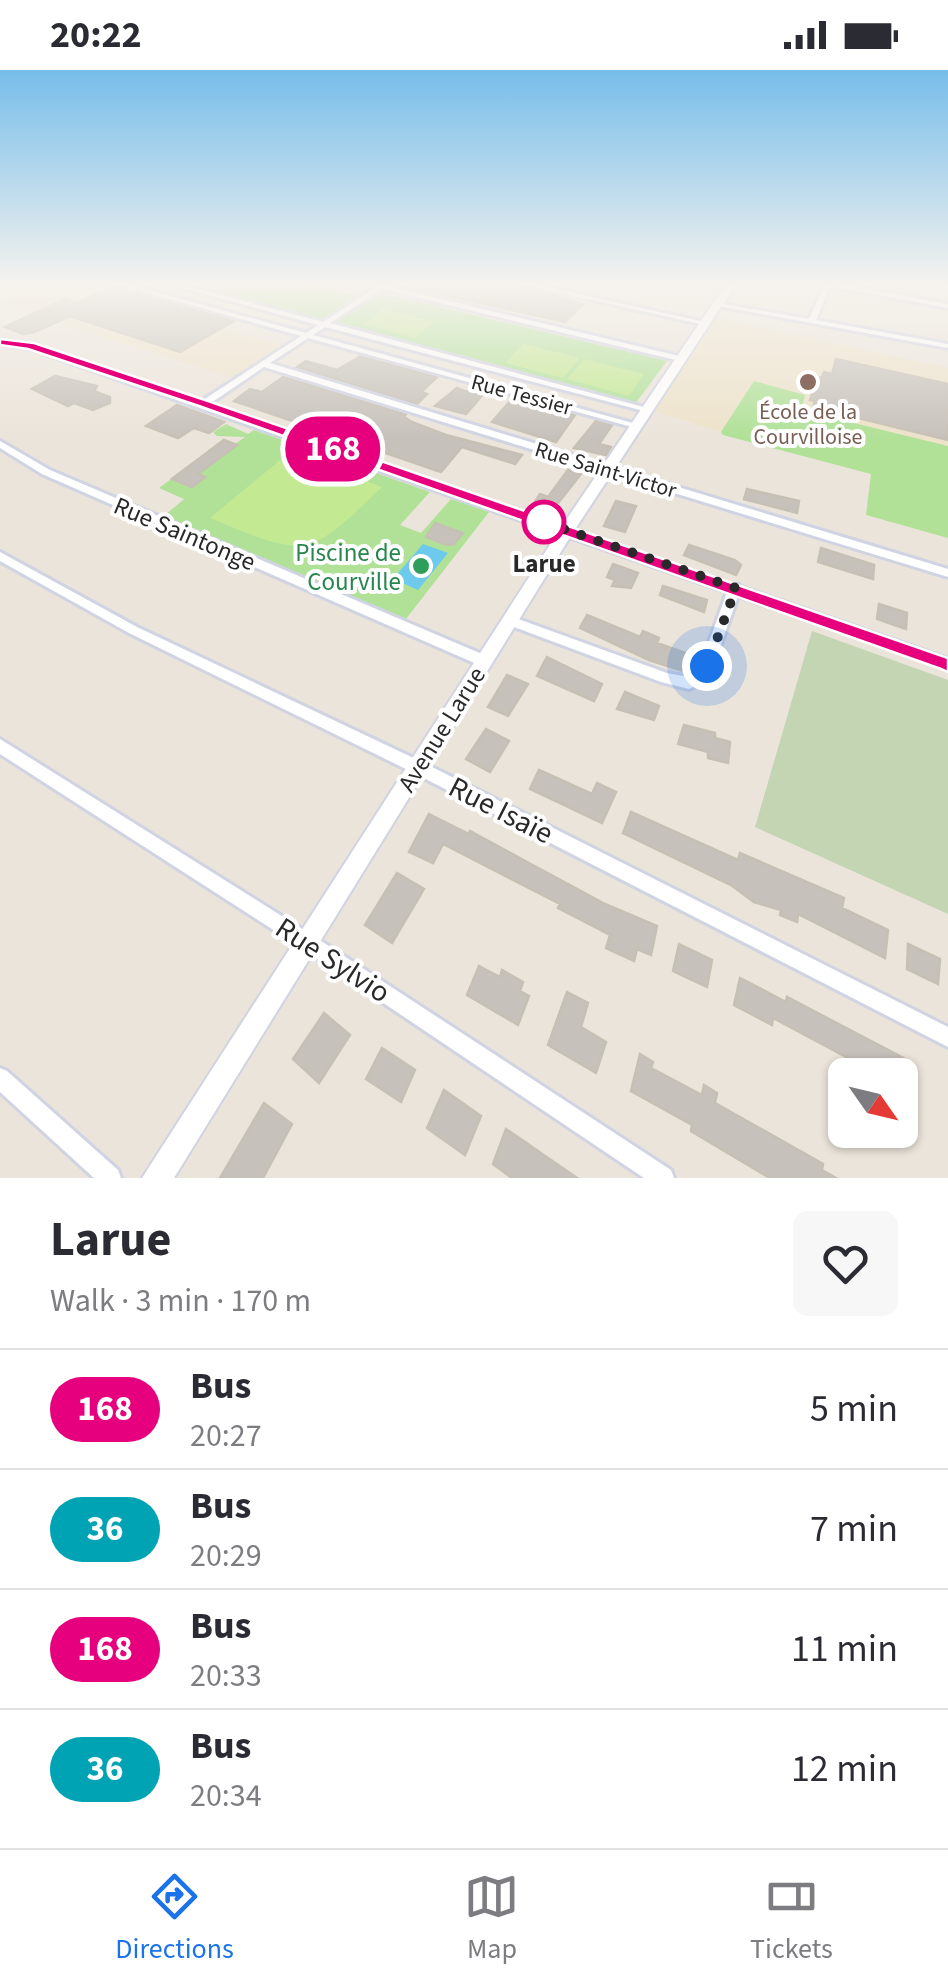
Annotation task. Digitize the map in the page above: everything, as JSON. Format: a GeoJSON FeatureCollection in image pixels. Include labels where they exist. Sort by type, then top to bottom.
{"type":"FeatureCollection","features":[{"type":"Feature","properties":{"kind":"street"},"geometry":{"type":"LineString","coordinates":[[204,404],[306,336]]}},
{"type":"Feature","properties":{"kind":"street","name":"Rue Tessier"},"geometry":{"type":"LineString","coordinates":[[306,336],[635,425]]}},
{"type":"Feature","properties":{"kind":"street"},"geometry":{"type":"LineString","coordinates":[[370,336],[646,409]]}},
{"type":"Feature","properties":{"kind":"street"},"geometry":{"type":"LineString","coordinates":[[586,336],[680,359]]}},
{"type":"Feature","properties":{"kind":"street","name":"Avenue Larue"},"geometry":{"type":"LineString","coordinates":[[157,1178],[567,530],[696,336]]}},
{"type":"Feature","properties":{"kind":"street"},"geometry":{"type":"LineString","coordinates":[[897,336],[948,346]]}},
{"type":"Feature","properties":{"kind":"street"},"geometry":{"type":"LineString","coordinates":[[0,342],[30,346],[204,404],[948,664]]}},
{"type":"Feature","properties":{"kind":"street","name":"Rue Saint-Victor"},"geometry":{"type":"LineString","coordinates":[[264,364],[948,574]]}},
{"type":"Feature","properties":{"kind":"street","name":"Rue Saintonge"},"geometry":{"type":"LineString","coordinates":[[0,444],[46,472],[484,661]]}},
{"type":"Feature","properties":{"kind":"street","name":"Rue Isaïe"},"geometry":{"type":"LineString","coordinates":[[0,556],[133,630],[417,767],[948,1037]]}},
{"type":"Feature","properties":{"kind":"street"},"geometry":{"type":"LineString","coordinates":[[510,621],[689,683],[700,677],[707,666],[736,588]]}},
{"type":"Feature","properties":{"kind":"street","name":"Rue Sylvio"},"geometry":{"type":"LineString","coordinates":[[0,746],[306,941],[663,1178]]}},
{"type":"Feature","properties":{"kind":"street"},"geometry":{"type":"LineString","coordinates":[[0,1078],[110,1178]]}},
{"type":"Feature","properties":{"kind":"shaded area"},"geometry":{"type":"Polygon","coordinates":[[[98,336],[249,336],[284,346],[233,378],[98,336]]]}},
{"type":"Feature","properties":{"kind":"shaded area","name":"École de la Courvilloise"},"geometry":{"type":"Polygon","coordinates":[[[698,336],[798,336],[948,368],[948,448],[744,397],[721,432],[647,409],[698,336]]]}},
{"type":"Feature","properties":{"kind":"green space"},"geometry":{"type":"Polygon","coordinates":[[[382,336],[560,336],[667,361],[635,404],[382,336]]]}},
{"type":"Feature","properties":{"kind":"green space"},"geometry":{"type":"Polygon","coordinates":[[[523,344],[580,358],[563,378],[505,363],[523,344]]]}},
{"type":"Feature","properties":{"kind":"green space"},"geometry":{"type":"Polygon","coordinates":[[[584,359],[644,374],[629,396],[567,379],[584,359]]]}},
{"type":"Feature","properties":{"kind":"green space"},"geometry":{"type":"Polygon","coordinates":[[[754,381],[805,395],[801,410],[948,446],[948,538],[866,515],[871,474],[723,435],[721,432],[754,381]]]}},
{"type":"Feature","properties":{"kind":"green space"},"geometry":{"type":"Polygon","coordinates":[[[226,424],[248,434],[254,430],[430,492],[400,525],[421,533],[451,499],[489,512],[406,619],[164,516],[184,499],[159,488],[224,440],[235,444],[245,437],[217,436],[213,432],[226,424]]]}},
{"type":"Feature","properties":{"kind":"green space"},"geometry":{"type":"Polygon","coordinates":[[[295,454],[382,487],[337,528],[304,545],[267,540],[210,518],[285,456],[295,454]]]}},
{"type":"Feature","properties":{"kind":"green space"},"geometry":{"type":"Polygon","coordinates":[[[812,631],[948,680],[948,914],[755,827],[812,631]]]}},
{"type":"Feature","properties":{"kind":"water","name":"Piscine de Courville"},"geometry":{"type":"Polygon","coordinates":[[[423,544],[448,553],[418,590],[393,579],[423,544]]]}},
{"type":"Feature","properties":{"kind":"building"},"geometry":{"type":"Polygon","coordinates":[[[130,336],[208,336],[180,352],[130,336]]]}},
{"type":"Feature","properties":{"kind":"building"},"geometry":{"type":"Polygon","coordinates":[[[361,356],[437,377],[421,392],[427,394],[417,404],[297,367],[306,361],[337,370],[361,356]]]}},
{"type":"Feature","properties":{"kind":"building"},"geometry":{"type":"Polygon","coordinates":[[[836,359],[948,384],[948,440],[813,407],[815,401],[810,400],[818,377],[822,378],[824,372],[832,374],[836,359]]]}},
{"type":"Feature","properties":{"kind":"building"},"geometry":{"type":"Polygon","coordinates":[[[55,376],[97,386],[94,391],[110,397],[110,403],[93,410],[74,403],[68,406],[32,389],[55,376]]]}},
{"type":"Feature","properties":{"kind":"building"},"geometry":{"type":"Polygon","coordinates":[[[283,377],[406,414],[404,417],[412,422],[446,435],[522,455],[515,464],[462,447],[441,472],[234,401],[250,389],[262,392],[283,377]]]}},
{"type":"Feature","properties":{"kind":"building"},"geometry":{"type":"Polygon","coordinates":[[[472,387],[485,392],[466,414],[435,406],[457,388],[467,392],[472,387]]]}},
{"type":"Feature","properties":{"kind":"building"},"geometry":{"type":"Polygon","coordinates":[[[511,400],[575,415],[556,442],[492,422],[511,400]]]}},
{"type":"Feature","properties":{"kind":"building"},"geometry":{"type":"Polygon","coordinates":[[[177,405],[224,422],[209,433],[194,428],[178,438],[146,426],[177,405]]]}},
{"type":"Feature","properties":{"kind":"building"},"geometry":{"type":"Polygon","coordinates":[[[596,421],[612,425],[599,444],[611,447],[606,455],[574,448],[596,421]]]}},
{"type":"Feature","properties":{"kind":"building"},"geometry":{"type":"Polygon","coordinates":[[[224,440],[237,445],[198,474],[205,477],[192,487],[172,479],[224,440]]]}},
{"type":"Feature","properties":{"kind":"building"},"geometry":{"type":"Polygon","coordinates":[[[568,470],[581,474],[551,512],[532,506],[540,494],[548,497],[568,470]]]}},
{"type":"Feature","properties":{"kind":"building"},"geometry":{"type":"Polygon","coordinates":[[[747,489],[799,501],[797,513],[744,499],[747,489]]]}},
{"type":"Feature","properties":{"kind":"building"},"geometry":{"type":"Polygon","coordinates":[[[616,501],[636,506],[625,532],[604,526],[616,501]]]}},
{"type":"Feature","properties":{"kind":"building"},"geometry":{"type":"Polygon","coordinates":[[[435,523],[463,533],[454,544],[447,545],[426,537],[435,523]]]}},
{"type":"Feature","properties":{"kind":"building"},"geometry":{"type":"Polygon","coordinates":[[[689,545],[735,560],[741,565],[736,575],[684,555],[689,545]]]}},
{"type":"Feature","properties":{"kind":"building"},"geometry":{"type":"Polygon","coordinates":[[[821,548],[874,565],[873,579],[818,562],[821,548]]]}},
{"type":"Feature","properties":{"kind":"building"},"geometry":{"type":"Polygon","coordinates":[[[613,564],[638,573],[631,588],[612,586],[615,580],[607,577],[613,564]]]}},
{"type":"Feature","properties":{"kind":"building"},"geometry":{"type":"Polygon","coordinates":[[[663,586],[707,600],[704,612],[660,595],[663,586]]]}},
{"type":"Feature","properties":{"kind":"building"},"geometry":{"type":"Polygon","coordinates":[[[879,604],[907,613],[906,629],[877,619],[879,604]]]}},
{"type":"Feature","properties":{"kind":"building"},"geometry":{"type":"Polygon","coordinates":[[[587,615],[640,637],[643,631],[659,638],[657,643],[691,655],[686,672],[649,660],[580,628],[587,615]]]}},
{"type":"Feature","properties":{"kind":"building"},"geometry":{"type":"Polygon","coordinates":[[[547,657],[602,684],[594,701],[537,676],[547,657]]]}},
{"type":"Feature","properties":{"kind":"building"},"geometry":{"type":"Polygon","coordinates":[[[507,675],[528,684],[508,716],[488,707],[507,675]]]}},
{"type":"Feature","properties":{"kind":"building"},"geometry":{"type":"Polygon","coordinates":[[[625,692],[659,706],[654,720],[617,709],[625,692]]]}},
{"type":"Feature","properties":{"kind":"building"},"geometry":{"type":"Polygon","coordinates":[[[684,725],[715,733],[715,738],[730,742],[728,763],[708,758],[708,752],[678,744],[684,725]]]}},
{"type":"Feature","properties":{"kind":"building"},"geometry":{"type":"Polygon","coordinates":[[[486,729],[509,741],[490,772],[466,759],[486,729]]]}},
{"type":"Feature","properties":{"kind":"building"},"geometry":{"type":"Polygon","coordinates":[[[539,770],[592,794],[597,783],[616,792],[602,823],[530,789],[539,770]]]}},
{"type":"Feature","properties":{"kind":"building"},"geometry":{"type":"Polygon","coordinates":[[[631,812],[738,860],[740,853],[844,898],[842,908],[888,930],[885,958],[798,914],[797,922],[780,915],[781,910],[754,902],[731,885],[623,833],[631,812]]]}},
{"type":"Feature","properties":{"kind":"building"},"geometry":{"type":"Polygon","coordinates":[[[429,814],[469,834],[470,831],[605,904],[657,926],[651,955],[637,949],[634,961],[606,948],[610,935],[558,908],[560,904],[443,844],[433,863],[409,852],[429,814]]]}},
{"type":"Feature","properties":{"kind":"building"},"geometry":{"type":"Polygon","coordinates":[[[397,873],[424,889],[392,943],[365,925],[397,873]]]}},
{"type":"Feature","properties":{"kind":"building"},"geometry":{"type":"Polygon","coordinates":[[[679,944],[712,960],[707,987],[673,971],[679,944]]]}},
{"type":"Feature","properties":{"kind":"building"},"geometry":{"type":"Polygon","coordinates":[[[908,944],[940,959],[938,984],[907,969],[908,944]]]}},
{"type":"Feature","properties":{"kind":"building"},"geometry":{"type":"Polygon","coordinates":[[[479,966],[500,977],[502,970],[523,982],[520,991],[529,996],[518,1025],[467,995],[479,966]]]}},
{"type":"Feature","properties":{"kind":"building"},"geometry":{"type":"Polygon","coordinates":[[[740,978],[786,1002],[787,997],[903,1058],[846,1058],[773,1018],[772,1025],[734,1005],[740,978]]]}},
{"type":"Feature","properties":{"kind":"building"},"geometry":{"type":"Polygon","coordinates":[[[567,992],[588,1003],[581,1027],[606,1042],[596,1073],[548,1045],[567,992]]]}},
{"type":"Feature","properties":{"kind":"building"},"geometry":{"type":"Polygon","coordinates":[[[324,1013],[350,1035],[319,1083],[293,1059],[324,1013]]]}},
{"type":"Feature","properties":{"kind":"building"},"geometry":{"type":"Polygon","coordinates":[[[382,1048],[415,1070],[401,1102],[366,1079],[382,1048]]]}},
{"type":"Feature","properties":{"kind":"building"},"geometry":{"type":"Polygon","coordinates":[[[640,1054],[653,1062],[651,1068],[702,1095],[704,1085],[717,1093],[715,1103],[823,1164],[822,1170],[836,1178],[770,1178],[691,1131],[692,1125],[631,1091],[640,1054]]]}},
{"type":"Feature","properties":{"kind":"building"},"geometry":{"type":"Polygon","coordinates":[[[444,1090],[481,1116],[465,1155],[427,1128],[444,1090]]]}},
{"type":"Feature","properties":{"kind":"building"},"geometry":{"type":"Polygon","coordinates":[[[264,1103],[292,1124],[263,1178],[220,1178],[264,1103]]]}},
{"type":"Feature","properties":{"kind":"building"},"geometry":{"type":"Polygon","coordinates":[[[506,1129],[577,1178],[512,1178],[493,1164],[506,1129]]]}},
{"type":"Feature","properties":{"kind":"bus line","name":"168"},"geometry":{"type":"LineString","coordinates":[[0,342],[30,346],[204,404],[948,664]]}},
{"type":"Feature","properties":{"kind":"place","name":"École de la Courvilloise"},"geometry":{"type":"Point","coordinates":[808,382]}},
{"type":"Feature","properties":{"kind":"place","name":"Larue"},"geometry":{"type":"Point","coordinates":[544,522]}},
{"type":"Feature","properties":{"kind":"place","name":"Piscine de Courville"},"geometry":{"type":"Point","coordinates":[421,566]}},
{"type":"Feature","properties":{"kind":"route"},"geometry":{"type":"LineString","coordinates":[[544,522],[537,520],[736,588],[707,666]]}}]}
